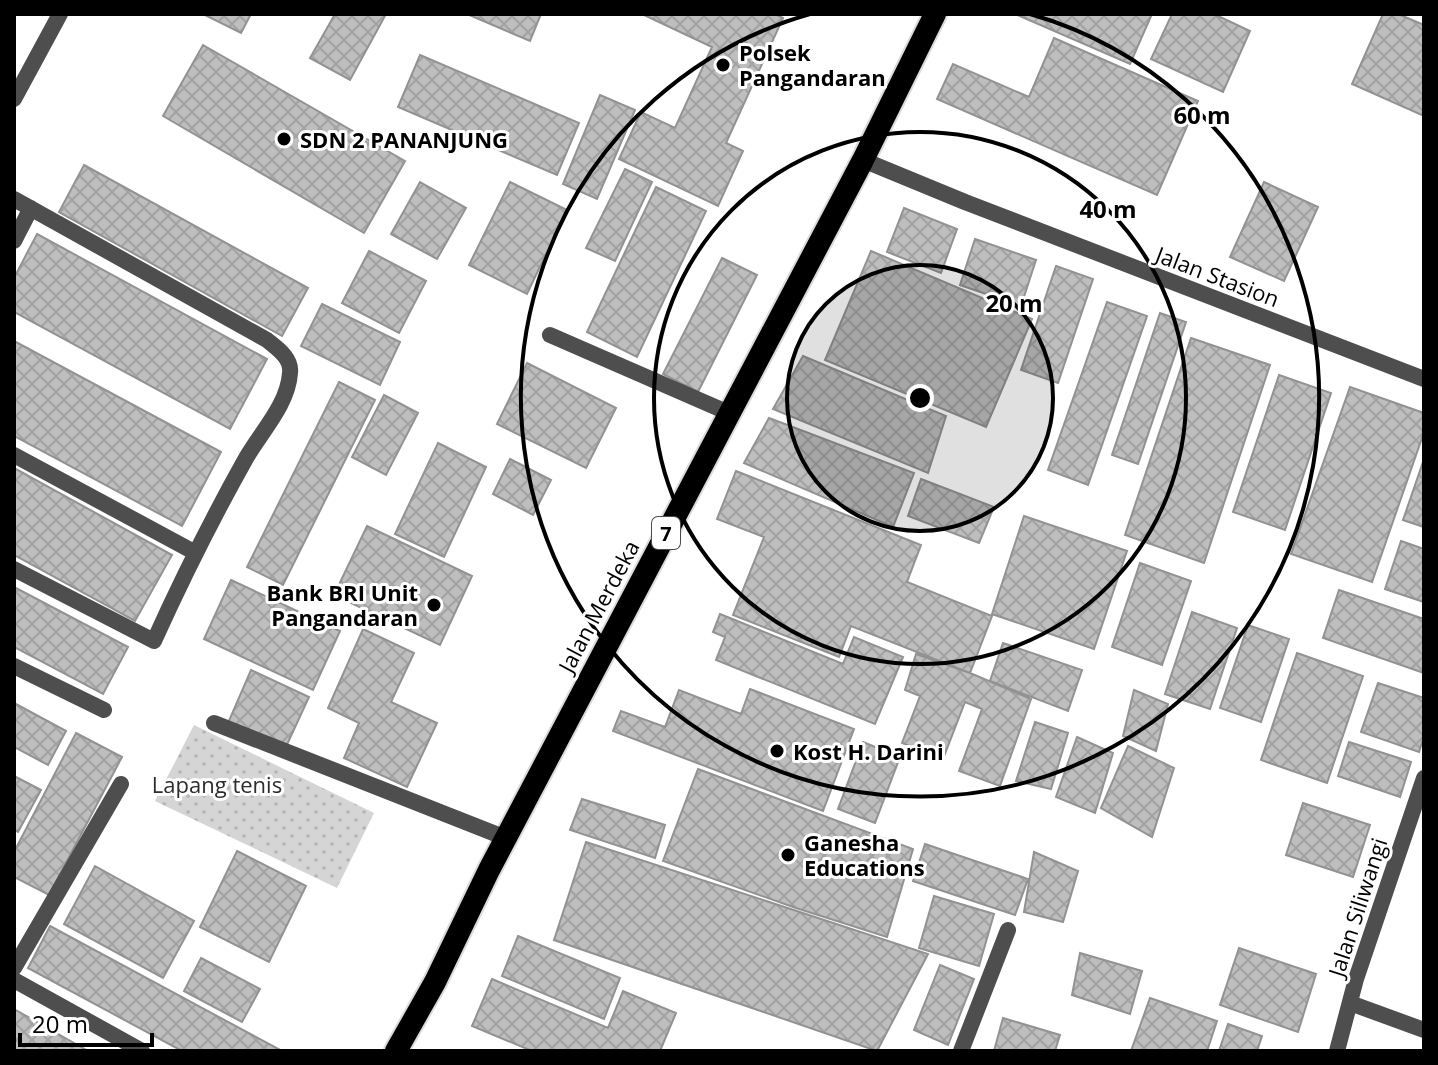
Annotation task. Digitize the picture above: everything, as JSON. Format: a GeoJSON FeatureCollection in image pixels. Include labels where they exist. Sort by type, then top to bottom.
{"type":"FeatureCollection","features":[{"type":"Feature","properties":{"kind":"highway","name":"Jalan Merdeka"},"geometry":{"type":"LineString","coordinates":[[396,1051],[435,982],[506,838],[863,160],[935,14]]}},
{"type":"Feature","properties":{"kind":"street"},"geometry":{"type":"LineString","coordinates":[[14,99],[60,14]]}},
{"type":"Feature","properties":{"kind":"street","name":"Jalan Stasion"},"geometry":{"type":"LineString","coordinates":[[863,160],[1424,379]]}},
{"type":"Feature","properties":{"kind":"street"},"geometry":{"type":"LineString","coordinates":[[14,199],[267,340],[284,353],[291,370],[285,394],[194,552],[154,641],[14,569]]}},
{"type":"Feature","properties":{"kind":"street"},"geometry":{"type":"LineString","coordinates":[[14,241],[31,208]]}},
{"type":"Feature","properties":{"kind":"street"},"geometry":{"type":"LineString","coordinates":[[550,335],[729,413]]}},
{"type":"Feature","properties":{"kind":"street"},"geometry":{"type":"LineString","coordinates":[[14,455],[194,552]]}},
{"type":"Feature","properties":{"kind":"street"},"geometry":{"type":"LineString","coordinates":[[14,666],[104,710]]}},
{"type":"Feature","properties":{"kind":"street"},"geometry":{"type":"LineString","coordinates":[[214,723],[506,838]]}},
{"type":"Feature","properties":{"kind":"street","name":"Jalan Siliwangi"},"geometry":{"type":"LineString","coordinates":[[1337,1051],[1424,778]]}},
{"type":"Feature","properties":{"kind":"street"},"geometry":{"type":"LineString","coordinates":[[14,968],[121,784]]}},
{"type":"Feature","properties":{"kind":"street"},"geometry":{"type":"LineString","coordinates":[[961,1051],[1008,930]]}},
{"type":"Feature","properties":{"kind":"street"},"geometry":{"type":"LineString","coordinates":[[14,980],[142,1051]]}},
{"type":"Feature","properties":{"kind":"street"},"geometry":{"type":"LineString","coordinates":[[1350,1003],[1424,1030]]}},
{"type":"Feature","properties":{"kind":"green space","name":"Lapang tenis"},"geometry":{"type":"Polygon","coordinates":[[[194,725],[374,813],[337,888],[155,801],[194,725]]]}},
{"type":"Feature","properties":{"kind":"building"},"geometry":{"type":"Polygon","coordinates":[[[203,14],[251,14],[241,33],[203,14]]]}},
{"type":"Feature","properties":{"kind":"building"},"geometry":{"type":"Polygon","coordinates":[[[335,14],[386,14],[350,80],[310,58],[335,14]]]}},
{"type":"Feature","properties":{"kind":"building"},"geometry":{"type":"Polygon","coordinates":[[[467,14],[541,14],[530,41],[467,14]]]}},
{"type":"Feature","properties":{"kind":"building"},"geometry":{"type":"Polygon","coordinates":[[[642,14],[775,14],[783,18],[726,143],[743,151],[718,206],[619,159],[641,112],[675,128],[712,47],[642,14]]]}},
{"type":"Feature","properties":{"kind":"building"},"geometry":{"type":"Polygon","coordinates":[[[1015,14],[1152,14],[1130,64],[1015,14]]]}},
{"type":"Feature","properties":{"kind":"building"},"geometry":{"type":"Polygon","coordinates":[[[1172,14],[1214,14],[1250,31],[1223,92],[1151,59],[1172,14]]]}},
{"type":"Feature","properties":{"kind":"building"},"geometry":{"type":"Polygon","coordinates":[[[1383,14],[1398,14],[1424,25],[1424,116],[1352,84],[1383,14]]]}},
{"type":"Feature","properties":{"kind":"building"},"geometry":{"type":"Polygon","coordinates":[[[1054,38],[1198,101],[1157,195],[937,99],[953,64],[1029,97],[1054,38]]]}},
{"type":"Feature","properties":{"kind":"building","name":"SDN 2 PANANJUNG"},"geometry":{"type":"Polygon","coordinates":[[[203,45],[405,161],[364,233],[163,116],[203,45]]]}},
{"type":"Feature","properties":{"kind":"building"},"geometry":{"type":"Polygon","coordinates":[[[420,55],[579,123],[557,175],[398,107],[420,55]]]}},
{"type":"Feature","properties":{"kind":"building"},"geometry":{"type":"Polygon","coordinates":[[[600,95],[635,110],[597,199],[563,184],[600,95]]]}},
{"type":"Feature","properties":{"kind":"building"},"geometry":{"type":"Polygon","coordinates":[[[84,165],[308,288],[282,336],[59,212],[84,165]]]}},
{"type":"Feature","properties":{"kind":"building"},"geometry":{"type":"Polygon","coordinates":[[[625,169],[652,182],[615,261],[586,248],[625,169]]]}},
{"type":"Feature","properties":{"kind":"building"},"geometry":{"type":"Polygon","coordinates":[[[420,182],[466,208],[437,259],[391,234],[420,182]]]}},
{"type":"Feature","properties":{"kind":"building"},"geometry":{"type":"Polygon","coordinates":[[[510,182],[567,210],[527,294],[469,265],[510,182]]]}},
{"type":"Feature","properties":{"kind":"building"},"geometry":{"type":"Polygon","coordinates":[[[1264,182],[1318,207],[1284,281],[1230,257],[1264,182]]]}},
{"type":"Feature","properties":{"kind":"building"},"geometry":{"type":"Polygon","coordinates":[[[656,187],[706,211],[637,357],[587,332],[656,187]]]}},
{"type":"Feature","properties":{"kind":"building"},"geometry":{"type":"Polygon","coordinates":[[[904,208],[957,229],[941,273],[887,252],[904,208]]]}},
{"type":"Feature","properties":{"kind":"building"},"geometry":{"type":"Polygon","coordinates":[[[37,234],[267,359],[230,429],[14,312],[14,278],[37,234]]]}},
{"type":"Feature","properties":{"kind":"building"},"geometry":{"type":"Polygon","coordinates":[[[975,239],[1036,260],[1021,306],[960,285],[975,239]]]}},
{"type":"Feature","properties":{"kind":"building"},"geometry":{"type":"Polygon","coordinates":[[[369,251],[426,281],[399,333],[342,303],[369,251]]]}},
{"type":"Feature","properties":{"kind":"building"},"geometry":{"type":"Polygon","coordinates":[[[871,251],[1032,319],[986,427],[825,360],[871,251]]]}},
{"type":"Feature","properties":{"kind":"building"},"geometry":{"type":"Polygon","coordinates":[[[722,258],[757,275],[698,392],[663,374],[722,258]]]}},
{"type":"Feature","properties":{"kind":"building"},"geometry":{"type":"Polygon","coordinates":[[[1056,266],[1093,279],[1058,383],[1021,370],[1056,266]]]}},
{"type":"Feature","properties":{"kind":"building"},"geometry":{"type":"Polygon","coordinates":[[[1107,302],[1147,316],[1088,485],[1048,470],[1107,302]]]}},
{"type":"Feature","properties":{"kind":"building"},"geometry":{"type":"Polygon","coordinates":[[[322,304],[400,342],[380,385],[301,346],[322,304]]]}},
{"type":"Feature","properties":{"kind":"building"},"geometry":{"type":"Polygon","coordinates":[[[1160,313],[1186,322],[1138,464],[1112,455],[1160,313]]]}},
{"type":"Feature","properties":{"kind":"building"},"geometry":{"type":"Polygon","coordinates":[[[1191,338],[1270,365],[1204,563],[1125,535],[1191,338]]]}},
{"type":"Feature","properties":{"kind":"building"},"geometry":{"type":"Polygon","coordinates":[[[14,341],[221,452],[182,526],[14,436],[14,341]]]}},
{"type":"Feature","properties":{"kind":"building"},"geometry":{"type":"Polygon","coordinates":[[[803,356],[946,416],[928,473],[773,409],[803,356]]]}},
{"type":"Feature","properties":{"kind":"building"},"geometry":{"type":"Polygon","coordinates":[[[527,363],[616,408],[586,468],[497,424],[527,363]]]}},
{"type":"Feature","properties":{"kind":"building"},"geometry":{"type":"Polygon","coordinates":[[[1279,375],[1331,393],[1285,530],[1233,512],[1279,375]]]}},
{"type":"Feature","properties":{"kind":"building"},"geometry":{"type":"Polygon","coordinates":[[[339,382],[375,400],[283,585],[247,567],[339,382]]]}},
{"type":"Feature","properties":{"kind":"building"},"geometry":{"type":"Polygon","coordinates":[[[1350,387],[1424,413],[1424,432],[1372,582],[1291,554],[1350,387]]]}},
{"type":"Feature","properties":{"kind":"building"},"geometry":{"type":"Polygon","coordinates":[[[384,395],[418,413],[386,475],[352,457],[384,395]]]}},
{"type":"Feature","properties":{"kind":"building"},"geometry":{"type":"Polygon","coordinates":[[[769,418],[914,473],[893,527],[744,463],[769,418]]]}},
{"type":"Feature","properties":{"kind":"building"},"geometry":{"type":"Polygon","coordinates":[[[438,443],[486,467],[444,557],[395,534],[438,443]]]}},
{"type":"Feature","properties":{"kind":"building"},"geometry":{"type":"Polygon","coordinates":[[[510,459],[551,480],[533,515],[493,494],[510,459]]]}},
{"type":"Feature","properties":{"kind":"building"},"geometry":{"type":"Polygon","coordinates":[[[1424,459],[1424,527],[1403,520],[1424,459]]]}},
{"type":"Feature","properties":{"kind":"building"},"geometry":{"type":"Polygon","coordinates":[[[14,468],[172,555],[135,621],[14,555],[14,468]]]}},
{"type":"Feature","properties":{"kind":"building"},"geometry":{"type":"Polygon","coordinates":[[[736,471],[921,545],[907,582],[992,616],[970,673],[851,626],[839,657],[733,615],[764,537],[717,519],[736,471]]]}},
{"type":"Feature","properties":{"kind":"building"},"geometry":{"type":"Polygon","coordinates":[[[921,479],[994,507],[979,543],[908,516],[921,479]]]}},
{"type":"Feature","properties":{"kind":"building"},"geometry":{"type":"Polygon","coordinates":[[[1024,516],[1127,551],[1094,649],[992,614],[1024,516]]]}},
{"type":"Feature","properties":{"kind":"building"},"geometry":{"type":"Polygon","coordinates":[[[367,526],[472,576],[440,645],[334,595],[367,526]]]}},
{"type":"Feature","properties":{"kind":"building"},"geometry":{"type":"Polygon","coordinates":[[[1401,541],[1424,549],[1424,602],[1385,589],[1401,541]]]}},
{"type":"Feature","properties":{"kind":"building"},"geometry":{"type":"Polygon","coordinates":[[[1140,563],[1191,581],[1162,665],[1112,647],[1140,563]]]}},
{"type":"Feature","properties":{"kind":"building"},"geometry":{"type":"Polygon","coordinates":[[[231,580],[340,631],[313,690],[204,639],[231,580]]]}},
{"type":"Feature","properties":{"kind":"building"},"geometry":{"type":"Polygon","coordinates":[[[14,587],[128,647],[103,694],[14,647],[14,587]]]}},
{"type":"Feature","properties":{"kind":"building"},"geometry":{"type":"Polygon","coordinates":[[[1339,590],[1424,619],[1424,673],[1323,638],[1339,590]]]}},
{"type":"Feature","properties":{"kind":"building"},"geometry":{"type":"Polygon","coordinates":[[[1192,612],[1237,628],[1210,709],[1165,694],[1192,612]]]}},
{"type":"Feature","properties":{"kind":"building"},"geometry":{"type":"Polygon","coordinates":[[[720,614],[843,664],[854,637],[903,657],[875,724],[716,660],[725,637],[713,632],[720,614]]]}},
{"type":"Feature","properties":{"kind":"building"},"geometry":{"type":"Polygon","coordinates":[[[1248,625],[1289,639],[1261,722],[1220,708],[1248,625]]]}},
{"type":"Feature","properties":{"kind":"building"},"geometry":{"type":"Polygon","coordinates":[[[363,629],[414,653],[391,702],[437,723],[407,787],[344,758],[359,723],[328,708],[363,629]]]}},
{"type":"Feature","properties":{"kind":"building"},"geometry":{"type":"Polygon","coordinates":[[[1003,643],[1082,670],[1068,711],[990,681],[1003,643]]]}},
{"type":"Feature","properties":{"kind":"building"},"geometry":{"type":"Polygon","coordinates":[[[1297,653],[1363,676],[1327,783],[1261,760],[1297,653]]]}},
{"type":"Feature","properties":{"kind":"building"},"geometry":{"type":"Polygon","coordinates":[[[916,654],[1031,699],[1000,786],[959,771],[982,709],[965,702],[943,759],[902,743],[920,696],[905,690],[916,654]]]}},
{"type":"Feature","properties":{"kind":"building"},"geometry":{"type":"Polygon","coordinates":[[[251,670],[309,697],[285,749],[228,723],[251,670]]]}},
{"type":"Feature","properties":{"kind":"building"},"geometry":{"type":"Polygon","coordinates":[[[1378,683],[1424,698],[1424,736],[1419,752],[1361,732],[1378,683]]]}},
{"type":"Feature","properties":{"kind":"building"},"geometry":{"type":"Polygon","coordinates":[[[750,689],[854,729],[823,811],[613,731],[621,711],[665,727],[679,690],[741,714],[750,689]]]}},
{"type":"Feature","properties":{"kind":"building"},"geometry":{"type":"Polygon","coordinates":[[[1134,690],[1168,704],[1156,751],[1123,736],[1134,690]]]}},
{"type":"Feature","properties":{"kind":"building"},"geometry":{"type":"Polygon","coordinates":[[[14,703],[66,731],[48,765],[14,747],[14,703]]]}},
{"type":"Feature","properties":{"kind":"building"},"geometry":{"type":"Polygon","coordinates":[[[1035,722],[1068,733],[1051,789],[1016,781],[1035,722]]]}},
{"type":"Feature","properties":{"kind":"building"},"geometry":{"type":"Polygon","coordinates":[[[76,733],[122,757],[49,895],[14,877],[14,852],[76,733]]]}},
{"type":"Feature","properties":{"kind":"building"},"geometry":{"type":"Polygon","coordinates":[[[1077,737],[1113,753],[1095,813],[1056,797],[1077,737]]]}},
{"type":"Feature","properties":{"kind":"building"},"geometry":{"type":"Polygon","coordinates":[[[863,742],[900,757],[875,823],[838,809],[863,742]]]}},
{"type":"Feature","properties":{"kind":"building"},"geometry":{"type":"Polygon","coordinates":[[[1349,742],[1411,762],[1400,797],[1338,776],[1349,742]]]}},
{"type":"Feature","properties":{"kind":"building"},"geometry":{"type":"Polygon","coordinates":[[[1128,746],[1174,768],[1152,837],[1101,808],[1128,746]]]}},
{"type":"Feature","properties":{"kind":"building","name":"Ganesha Educations"},"geometry":{"type":"Polygon","coordinates":[[[698,769],[913,849],[887,937],[663,861],[698,769]]]}},
{"type":"Feature","properties":{"kind":"building"},"geometry":{"type":"Polygon","coordinates":[[[14,776],[41,790],[18,832],[14,830],[14,776]]]}},
{"type":"Feature","properties":{"kind":"building"},"geometry":{"type":"Polygon","coordinates":[[[582,799],[665,825],[655,858],[570,830],[582,799]]]}},
{"type":"Feature","properties":{"kind":"building"},"geometry":{"type":"Polygon","coordinates":[[[1303,803],[1370,825],[1353,877],[1286,855],[1303,803]]]}},
{"type":"Feature","properties":{"kind":"building"},"geometry":{"type":"Polygon","coordinates":[[[586,842],[928,954],[877,1051],[554,940],[586,842]]]}},
{"type":"Feature","properties":{"kind":"building"},"geometry":{"type":"Polygon","coordinates":[[[925,844],[1028,879],[1015,915],[913,881],[925,844]]]}},
{"type":"Feature","properties":{"kind":"building"},"geometry":{"type":"Polygon","coordinates":[[[237,851],[306,886],[269,962],[200,927],[237,851]]]}},
{"type":"Feature","properties":{"kind":"building"},"geometry":{"type":"Polygon","coordinates":[[[1034,852],[1078,871],[1063,922],[1024,912],[1034,852]]]}},
{"type":"Feature","properties":{"kind":"building"},"geometry":{"type":"Polygon","coordinates":[[[95,866],[194,921],[163,978],[64,924],[95,866]]]}},
{"type":"Feature","properties":{"kind":"building"},"geometry":{"type":"Polygon","coordinates":[[[934,896],[994,914],[979,966],[919,948],[934,896]]]}},
{"type":"Feature","properties":{"kind":"building"},"geometry":{"type":"Polygon","coordinates":[[[50,926],[282,1051],[182,1051],[28,968],[50,926]]]}},
{"type":"Feature","properties":{"kind":"building"},"geometry":{"type":"Polygon","coordinates":[[[518,936],[620,978],[604,1019],[502,976],[518,936]]]}},
{"type":"Feature","properties":{"kind":"building"},"geometry":{"type":"Polygon","coordinates":[[[1239,948],[1316,974],[1298,1032],[1220,1005],[1239,948]]]}},
{"type":"Feature","properties":{"kind":"building"},"geometry":{"type":"Polygon","coordinates":[[[1080,953],[1142,971],[1130,1014],[1072,995],[1080,953]]]}},
{"type":"Feature","properties":{"kind":"building"},"geometry":{"type":"Polygon","coordinates":[[[201,958],[260,989],[242,1022],[184,991],[201,958]]]}},
{"type":"Feature","properties":{"kind":"building"},"geometry":{"type":"Polygon","coordinates":[[[940,965],[974,979],[948,1045],[914,1030],[940,965]]]}},
{"type":"Feature","properties":{"kind":"building"},"geometry":{"type":"Polygon","coordinates":[[[492,979],[608,1028],[623,991],[676,1013],[660,1051],[532,1051],[472,1026],[492,979]]]}},
{"type":"Feature","properties":{"kind":"building"},"geometry":{"type":"Polygon","coordinates":[[[1150,998],[1217,1021],[1207,1051],[1131,1051],[1150,998]]]}},
{"type":"Feature","properties":{"kind":"building"},"geometry":{"type":"Polygon","coordinates":[[[14,1009],[88,1051],[14,1051],[14,1009]]]}},
{"type":"Feature","properties":{"kind":"building"},"geometry":{"type":"Polygon","coordinates":[[[1003,1018],[1060,1035],[1055,1051],[994,1051],[1003,1018]]]}},
{"type":"Feature","properties":{"kind":"building"},"geometry":{"type":"Polygon","coordinates":[[[1228,1024],[1262,1036],[1257,1051],[1219,1051],[1228,1024]]]}},
{"type":"Feature","properties":{"kind":"place","name":"Polsek Pangandaran"},"geometry":{"type":"Point","coordinates":[723,65]}},
{"type":"Feature","properties":{"kind":"place","name":"SDN 2 PANANJUNG"},"geometry":{"type":"Point","coordinates":[284,139]}},
{"type":"Feature","properties":{"kind":"place","name":"Bank BRI Unit Pangandaran"},"geometry":{"type":"Point","coordinates":[434,605]}},
{"type":"Feature","properties":{"kind":"place","name":"Kost H. Darini"},"geometry":{"type":"Point","coordinates":[777,751]}},
{"type":"Feature","properties":{"kind":"place","name":"Ganesha Educations"},"geometry":{"type":"Point","coordinates":[788,855]}}]}
